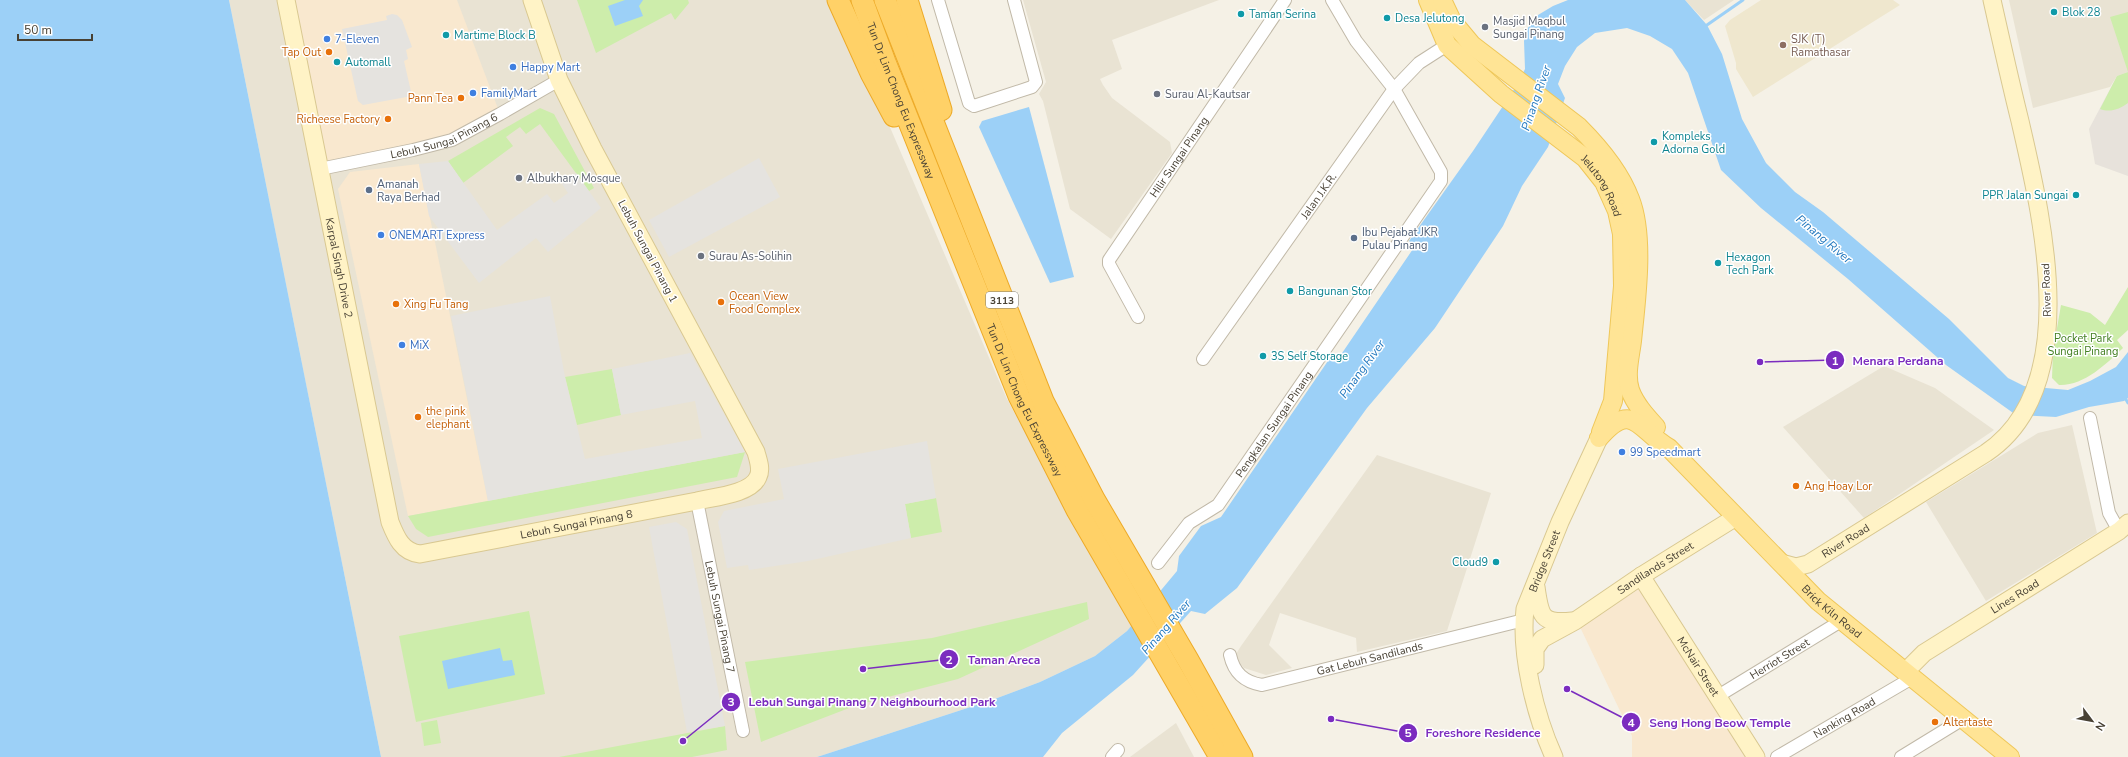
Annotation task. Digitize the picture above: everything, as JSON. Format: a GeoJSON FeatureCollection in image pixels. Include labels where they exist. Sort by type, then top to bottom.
{"type":"FeatureCollection","features":[{"type":"Feature","properties":{"kind":"highway"},"geometry":{"type":"LineString","coordinates":[[838,0],[871,73],[943,206]]}},
{"type":"Feature","properties":{"kind":"highway","name":"Tun Dr Lim Chong Eu Expressway"},"geometry":{"type":"LineString","coordinates":[[862,0],[885,62],[1019,396],[1086,505],[1188,660],[1242,757]]}},
{"type":"Feature","properties":{"kind":"highway","name":"Tun Dr Lim Chong Eu Expressway"},"geometry":{"type":"LineString","coordinates":[[885,0],[904,53],[1086,505],[1220,757]]}},
{"type":"Feature","properties":{"kind":"highway"},"geometry":{"type":"LineString","coordinates":[[907,0],[917,38],[955,152],[962,198]]}},
{"type":"Feature","properties":{"kind":"main road","name":"Jelutong Road"},"geometry":{"type":"LineString","coordinates":[[1428,0],[1447,45],[1500,94],[1566,142],[1585,158],[1604,182],[1617,211],[1622,234],[1623,286],[1613,401],[1599,438]]}},
{"type":"Feature","properties":{"kind":"main road","name":"Jelutong Road"},"geometry":{"type":"LineString","coordinates":[[1442,0],[1452,21],[1462,36],[1472,46],[1579,127],[1594,142],[1611,165],[1630,199],[1637,231],[1637,290],[1628,376],[1629,388]]}},
{"type":"Feature","properties":{"kind":"main road","name":"Brick Kiln Road"},"geometry":{"type":"LineString","coordinates":[[1629,388],[1638,406],[1664,437],[1669,448]]}},
{"type":"Feature","properties":{"kind":"main road","name":"Brick Kiln Road"},"geometry":{"type":"LineString","coordinates":[[1599,438],[1613,424],[1631,419],[1637,421],[1656,440],[1669,448],[1800,583],[1841,621],[2010,757]]}},
{"type":"Feature","properties":{"kind":"street","name":"Karpal Singh Drive 2"},"geometry":{"type":"LineString","coordinates":[[286,0],[390,522],[395,534]]}},
{"type":"Feature","properties":{"kind":"street","name":"Lebuh Sungai Pinang 1"},"geometry":{"type":"LineString","coordinates":[[532,0],[559,80],[592,149],[756,452],[760,466],[759,476]]}},
{"type":"Feature","properties":{"kind":"street"},"geometry":{"type":"LineString","coordinates":[[938,0],[969,103],[974,106],[1032,87],[1036,82],[1014,0]]}},
{"type":"Feature","properties":{"kind":"street","name":"Hilir Sungai Pinang"},"geometry":{"type":"LineString","coordinates":[[1138,317],[1109,264],[1109,260],[1285,0]]}},
{"type":"Feature","properties":{"kind":"street","name":"Pengkalan Sungai Pinang"},"geometry":{"type":"LineString","coordinates":[[1158,563],[1189,523],[1218,505],[1441,181],[1441,172],[1394,89],[1356,42],[1332,0]]}},
{"type":"Feature","properties":{"kind":"street","name":"River Road"},"geometry":{"type":"LineString","coordinates":[[1781,563],[1796,567],[1808,564],[1986,453],[2005,439],[2015,427],[2031,398],[2044,350],[2049,304],[2045,256],[2032,175],[1992,0]]}},
{"type":"Feature","properties":{"kind":"street","name":"Jalan J.K.R."},"geometry":{"type":"LineString","coordinates":[[1203,359],[1394,89],[1419,63],[1447,45]]}},
{"type":"Feature","properties":{"kind":"street","name":"Lebuh Sungai Pinang 6"},"geometry":{"type":"LineString","coordinates":[[320,169],[413,150],[452,140],[559,80]]}},
{"type":"Feature","properties":{"kind":"street"},"geometry":{"type":"LineString","coordinates":[[2090,418],[2109,512],[2123,527]]}},
{"type":"Feature","properties":{"kind":"street","name":"Bridge Street"},"geometry":{"type":"LineString","coordinates":[[1554,757],[1530,680],[1524,620],[1526,609],[1560,522],[1599,438]]}},
{"type":"Feature","properties":{"kind":"street","name":"Lebuh Sungai Pinang 8"},"geometry":{"type":"LineString","coordinates":[[395,534],[405,548],[420,554],[742,491],[753,485],[759,476]]}},
{"type":"Feature","properties":{"kind":"street","name":"Lebuh Sungai Pinang 7"},"geometry":{"type":"LineString","coordinates":[[697,501],[743,731]]}},
{"type":"Feature","properties":{"kind":"street","name":"Sandilands Street"},"geometry":{"type":"LineString","coordinates":[[1535,660],[1535,649],[1542,639],[1736,517]]}},
{"type":"Feature","properties":{"kind":"street","name":"Lines Road"},"geometry":{"type":"LineString","coordinates":[[1909,675],[1924,653],[2123,527]]}},
{"type":"Feature","properties":{"kind":"street"},"geometry":{"type":"LineString","coordinates":[[1800,583],[1808,564]]}},
{"type":"Feature","properties":{"kind":"street","name":"McNair Street"},"geometry":{"type":"LineString","coordinates":[[1641,576],[1756,757]]}},
{"type":"Feature","properties":{"kind":"street","name":"Sandilands Street"},"geometry":{"type":"LineString","coordinates":[[1536,586],[1538,608],[1545,618],[1555,622],[1574,620]]}},
{"type":"Feature","properties":{"kind":"street","name":"Gat Lebuh Sandilands"},"geometry":{"type":"LineString","coordinates":[[1230,655],[1233,667],[1241,677],[1253,684],[1262,685],[1524,620]]}},
{"type":"Feature","properties":{"kind":"street","name":"Herriot Street"},"geometry":{"type":"LineString","coordinates":[[1718,696],[1841,621]]}},
{"type":"Feature","properties":{"kind":"street","name":"Bridge Street"},"geometry":{"type":"LineString","coordinates":[[1533,691],[1536,678],[1535,660]]}},
{"type":"Feature","properties":{"kind":"street","name":"Nanking Road"},"geometry":{"type":"LineString","coordinates":[[1777,757],[1909,675]]}},
{"type":"Feature","properties":{"kind":"street"},"geometry":{"type":"LineString","coordinates":[[1901,757],[1963,719]]}},
{"type":"Feature","properties":{"kind":"shaded area"},"geometry":{"type":"Polygon","coordinates":[[[229,0],[838,0],[883,111],[1006,397],[1066,508],[1133,624],[1127,631],[1095,656],[1040,682],[992,700],[817,757],[381,757],[229,0]]]}},
{"type":"Feature","properties":{"kind":"shaded area"},"geometry":{"type":"Polygon","coordinates":[[[286,0],[457,0],[500,114],[452,140],[320,169],[286,0]]]}},
{"type":"Feature","properties":{"kind":"shaded area"},"geometry":{"type":"Polygon","coordinates":[[[1023,0],[1219,0],[1112,40],[1122,69],[1100,79],[1103,85],[1112,98],[1170,142],[1172,153],[1111,239],[1070,209],[1043,101],[1039,94],[1046,82],[1023,0]]]}},
{"type":"Feature","properties":{"kind":"shaded area"},"geometry":{"type":"Polygon","coordinates":[[[1685,0],[1734,0],[1704,20],[1685,0]]]}},
{"type":"Feature","properties":{"kind":"shaded area","name":"SJK (T) Ramathasar"},"geometry":{"type":"Polygon","coordinates":[[[1761,0],[1893,0],[1900,5],[1753,97],[1736,69],[1736,63],[1725,26],[1730,20],[1761,0]]]}},
{"type":"Feature","properties":{"kind":"shaded area"},"geometry":{"type":"Polygon","coordinates":[[[2009,0],[2128,0],[2128,72],[2117,76],[2110,87],[2033,108],[2009,0]]]}},
{"type":"Feature","properties":{"kind":"shaded area"},"geometry":{"type":"Polygon","coordinates":[[[392,14],[397,15],[402,20],[412,47],[406,50],[408,59],[404,61],[412,96],[363,105],[358,101],[342,29],[387,20],[386,16],[392,14]]]}},
{"type":"Feature","properties":{"kind":"shaded area"},"geometry":{"type":"Polygon","coordinates":[[[2128,72],[2128,176],[2095,164],[2089,129],[2117,76],[2128,72]]]}},
{"type":"Feature","properties":{"kind":"shaded area"},"geometry":{"type":"Polygon","coordinates":[[[759,158],[780,197],[669,257],[649,220],[759,158]]]}},
{"type":"Feature","properties":{"kind":"shaded area"},"geometry":{"type":"Polygon","coordinates":[[[448,161],[497,230],[547,194],[554,203],[568,193],[562,184],[576,173],[601,208],[548,252],[536,238],[479,283],[429,216],[419,164],[448,161]]]}},
{"type":"Feature","properties":{"kind":"shaded area"},"geometry":{"type":"Polygon","coordinates":[[[419,164],[488,501],[408,516],[338,189],[350,172],[419,164]]]}},
{"type":"Feature","properties":{"kind":"shaded area"},"geometry":{"type":"Polygon","coordinates":[[[550,296],[565,377],[585,459],[702,438],[695,401],[621,415],[612,369],[690,353],[745,452],[488,501],[451,316],[550,296]]]}},
{"type":"Feature","properties":{"kind":"shaded area"},"geometry":{"type":"Polygon","coordinates":[[[1884,366],[1935,388],[1994,430],[1864,518],[1783,427],[1884,366]]]}},
{"type":"Feature","properties":{"kind":"shaded area"},"geometry":{"type":"Polygon","coordinates":[[[2072,425],[2097,533],[1986,601],[1926,502],[2038,433],[2072,425]]]}},
{"type":"Feature","properties":{"kind":"shaded area"},"geometry":{"type":"Polygon","coordinates":[[[927,441],[936,498],[905,504],[911,538],[808,561],[749,570],[748,565],[727,568],[718,522],[724,511],[784,499],[778,469],[927,441]]]}},
{"type":"Feature","properties":{"kind":"shaded area"},"geometry":{"type":"Polygon","coordinates":[[[1377,455],[1491,493],[1447,631],[1357,652],[1356,638],[1280,613],[1269,645],[1292,668],[1266,675],[1244,668],[1239,662],[1236,654],[1377,455]]]}},
{"type":"Feature","properties":{"kind":"shaded area"},"geometry":{"type":"Polygon","coordinates":[[[676,522],[687,529],[725,726],[687,732],[649,527],[676,522]]]}},
{"type":"Feature","properties":{"kind":"shaded area"},"geometry":{"type":"Polygon","coordinates":[[[1639,589],[1644,591],[1745,757],[1632,757],[1632,736],[1580,627],[1639,589]]]}},
{"type":"Feature","properties":{"kind":"shaded area"},"geometry":{"type":"Polygon","coordinates":[[[1176,723],[1194,757],[1130,757],[1176,723]]]}},
{"type":"Feature","properties":{"kind":"green space"},"geometry":{"type":"Polygon","coordinates":[[[577,0],[688,0],[689,3],[675,20],[671,13],[596,53],[577,0]]]}},
{"type":"Feature","properties":{"kind":"green space"},"geometry":{"type":"Polygon","coordinates":[[[2128,12],[2128,72],[2110,17],[2128,12]]]}},
{"type":"Feature","properties":{"kind":"green space"},"geometry":{"type":"Polygon","coordinates":[[[2128,72],[2128,103],[2115,110],[2107,111],[2100,109],[2117,76],[2128,72]]]}},
{"type":"Feature","properties":{"kind":"green space"},"geometry":{"type":"Polygon","coordinates":[[[540,108],[554,114],[594,188],[589,191],[540,124],[526,134],[520,127],[506,137],[513,146],[463,183],[448,161],[540,108]]]}},
{"type":"Feature","properties":{"kind":"green space","name":"Pocket Park Sungai Pinang"},"geometry":{"type":"Polygon","coordinates":[[[2128,287],[2128,330],[2117,340],[2123,348],[2102,367],[2086,378],[2077,382],[2059,385],[2052,378],[2053,351],[2061,305],[2090,313],[2105,325],[2128,287]]]}},
{"type":"Feature","properties":{"kind":"green space"},"geometry":{"type":"Polygon","coordinates":[[[612,369],[621,415],[577,425],[565,377],[612,369]]]}},
{"type":"Feature","properties":{"kind":"green space"},"geometry":{"type":"Polygon","coordinates":[[[745,452],[737,477],[428,537],[416,529],[408,516],[745,452]]]}},
{"type":"Feature","properties":{"kind":"green space"},"geometry":{"type":"Polygon","coordinates":[[[936,498],[942,532],[911,538],[905,504],[936,498]]]}},
{"type":"Feature","properties":{"kind":"green space"},"geometry":{"type":"Polygon","coordinates":[[[1087,602],[1089,619],[958,679],[857,705],[761,742],[745,662],[932,638],[1087,602]]]}},
{"type":"Feature","properties":{"kind":"green space"},"geometry":{"type":"Polygon","coordinates":[[[529,611],[545,694],[416,722],[399,636],[529,611]]]}},
{"type":"Feature","properties":{"kind":"green space"},"geometry":{"type":"Polygon","coordinates":[[[437,720],[441,743],[424,746],[421,723],[437,720]]]}},
{"type":"Feature","properties":{"kind":"green space"},"geometry":{"type":"Polygon","coordinates":[[[725,726],[727,750],[692,757],[559,757],[725,726]]]}},
{"type":"Feature","properties":{"kind":"water"},"geometry":{"type":"Polygon","coordinates":[[[0,0],[229,0],[381,757],[0,757],[0,0]]]}},
{"type":"Feature","properties":{"kind":"water"},"geometry":{"type":"Polygon","coordinates":[[[625,0],[643,0],[639,6],[643,16],[615,26],[608,6],[625,0]]]}},
{"type":"Feature","properties":{"kind":"water","name":"Pinang River"},"geometry":{"type":"Polygon","coordinates":[[[1568,0],[1685,0],[1707,25],[1722,54],[1742,119],[1766,163],[1795,192],[1823,212],[1949,319],[2008,378],[2024,386],[2068,390],[2090,381],[2116,367],[2128,352],[2128,398],[2124,401],[2089,407],[2056,417],[2016,415],[1946,365],[1848,279],[1761,208],[1721,170],[1688,73],[1672,49],[1650,36],[1627,28],[1595,33],[1577,47],[1565,66],[1558,84],[1565,98],[1548,147],[1522,186],[1503,226],[1435,328],[1367,408],[1237,588],[1205,614],[1191,611],[1133,675],[1062,733],[1043,757],[817,757],[992,700],[1040,682],[1095,656],[1127,631],[1177,571],[1179,556],[1201,526],[1221,517],[1332,355],[1338,359],[1415,246],[1409,241],[1473,151],[1517,85],[1525,69],[1524,41],[1527,29],[1538,15],[1553,6],[1568,0]]]}},
{"type":"Feature","properties":{"kind":"water"},"geometry":{"type":"Polygon","coordinates":[[[1029,107],[1074,277],[1050,283],[979,127],[982,121],[1029,107]]]}},
{"type":"Feature","properties":{"kind":"water"},"geometry":{"type":"Polygon","coordinates":[[[500,648],[503,661],[512,660],[515,675],[448,689],[442,661],[500,648]]]}},
{"type":"Feature","properties":{"kind":"waterway"},"geometry":{"type":"LineString","coordinates":[[1707,25],[1743,0]]}},
{"type":"Feature","properties":{"kind":"waterway"},"geometry":{"type":"LineString","coordinates":[[2124,396],[2128,403]]}},
{"type":"Feature","properties":{"kind":"place","name":"Blok 28"},"geometry":{"type":"Point","coordinates":[2054,12]}},
{"type":"Feature","properties":{"kind":"place","name":"Taman Serina"},"geometry":{"type":"Point","coordinates":[1241,14]}},
{"type":"Feature","properties":{"kind":"place","name":"Desa Jelutong"},"geometry":{"type":"Point","coordinates":[1387,18]}},
{"type":"Feature","properties":{"kind":"place","name":"Masjid Maqbul Sungai Pinang"},"geometry":{"type":"Point","coordinates":[1485,27]}},
{"type":"Feature","properties":{"kind":"place","name":"Martime Block B"},"geometry":{"type":"Point","coordinates":[446,35]}},
{"type":"Feature","properties":{"kind":"place","name":"7-Eleven"},"geometry":{"type":"Point","coordinates":[327,39]}},
{"type":"Feature","properties":{"kind":"place","name":"SJK (T) Ramathasar"},"geometry":{"type":"Point","coordinates":[1783,45]}},
{"type":"Feature","properties":{"kind":"place","name":"Tap Out"},"geometry":{"type":"Point","coordinates":[329,52]}},
{"type":"Feature","properties":{"kind":"place","name":"Automall"},"geometry":{"type":"Point","coordinates":[337,62]}},
{"type":"Feature","properties":{"kind":"place","name":"Happy Mart"},"geometry":{"type":"Point","coordinates":[513,67]}},
{"type":"Feature","properties":{"kind":"place","name":"FamilyMart"},"geometry":{"type":"Point","coordinates":[473,93]}},
{"type":"Feature","properties":{"kind":"place","name":"Surau Al-Kautsar"},"geometry":{"type":"Point","coordinates":[1157,94]}},
{"type":"Feature","properties":{"kind":"place","name":"Pann Tea"},"geometry":{"type":"Point","coordinates":[461,98]}},
{"type":"Feature","properties":{"kind":"place","name":"Richeese Factory"},"geometry":{"type":"Point","coordinates":[388,119]}},
{"type":"Feature","properties":{"kind":"place","name":"Kompleks Adorna Gold"},"geometry":{"type":"Point","coordinates":[1654,142]}},
{"type":"Feature","properties":{"kind":"place","name":"Albukhary Mosque"},"geometry":{"type":"Point","coordinates":[519,178]}},
{"type":"Feature","properties":{"kind":"place","name":"Amanah Raya Berhad"},"geometry":{"type":"Point","coordinates":[369,190]}},
{"type":"Feature","properties":{"kind":"place","name":"PPR Jalan Sungai"},"geometry":{"type":"Point","coordinates":[2076,195]}},
{"type":"Feature","properties":{"kind":"place","name":"ONEMART Express"},"geometry":{"type":"Point","coordinates":[381,235]}},
{"type":"Feature","properties":{"kind":"place","name":"Ibu Pejabat JKR Pulau Pinang"},"geometry":{"type":"Point","coordinates":[1354,238]}},
{"type":"Feature","properties":{"kind":"place","name":"Surau As-Solihin"},"geometry":{"type":"Point","coordinates":[701,256]}},
{"type":"Feature","properties":{"kind":"place","name":"Hexagon Tech Park"},"geometry":{"type":"Point","coordinates":[1718,263]}},
{"type":"Feature","properties":{"kind":"place","name":"Bangunan Stor"},"geometry":{"type":"Point","coordinates":[1290,291]}},
{"type":"Feature","properties":{"kind":"place","name":"Ocean View Food Complex"},"geometry":{"type":"Point","coordinates":[721,302]}},
{"type":"Feature","properties":{"kind":"place","name":"Xing Fu Tang"},"geometry":{"type":"Point","coordinates":[396,304]}},
{"type":"Feature","properties":{"kind":"place","name":"MiX"},"geometry":{"type":"Point","coordinates":[402,345]}},
{"type":"Feature","properties":{"kind":"place","name":"3S Self Storage"},"geometry":{"type":"Point","coordinates":[1263,356]}},
{"type":"Feature","properties":{"kind":"place","name":"Menara Perdana"},"geometry":{"type":"Point","coordinates":[1760,362]}},
{"type":"Feature","properties":{"kind":"place","name":"the pink elephant"},"geometry":{"type":"Point","coordinates":[418,417]}},
{"type":"Feature","properties":{"kind":"place","name":"99 Speedmart"},"geometry":{"type":"Point","coordinates":[1622,452]}},
{"type":"Feature","properties":{"kind":"place","name":"Ang Hoay Lor"},"geometry":{"type":"Point","coordinates":[1796,486]}},
{"type":"Feature","properties":{"kind":"place","name":"Cloud9"},"geometry":{"type":"Point","coordinates":[1496,562]}},
{"type":"Feature","properties":{"kind":"place","name":"Taman Areca"},"geometry":{"type":"Point","coordinates":[863,669]}},
{"type":"Feature","properties":{"kind":"place","name":"Seng Hong Beow Temple"},"geometry":{"type":"Point","coordinates":[1567,689]}},
{"type":"Feature","properties":{"kind":"place","name":"Foreshore Residence"},"geometry":{"type":"Point","coordinates":[1331,719]}},
{"type":"Feature","properties":{"kind":"place","name":"Altertaste"},"geometry":{"type":"Point","coordinates":[1935,722]}},
{"type":"Feature","properties":{"kind":"place","name":"Lebuh Sungai Pinang 7 Neighbourhood Park"},"geometry":{"type":"Point","coordinates":[683,741]}}]}
